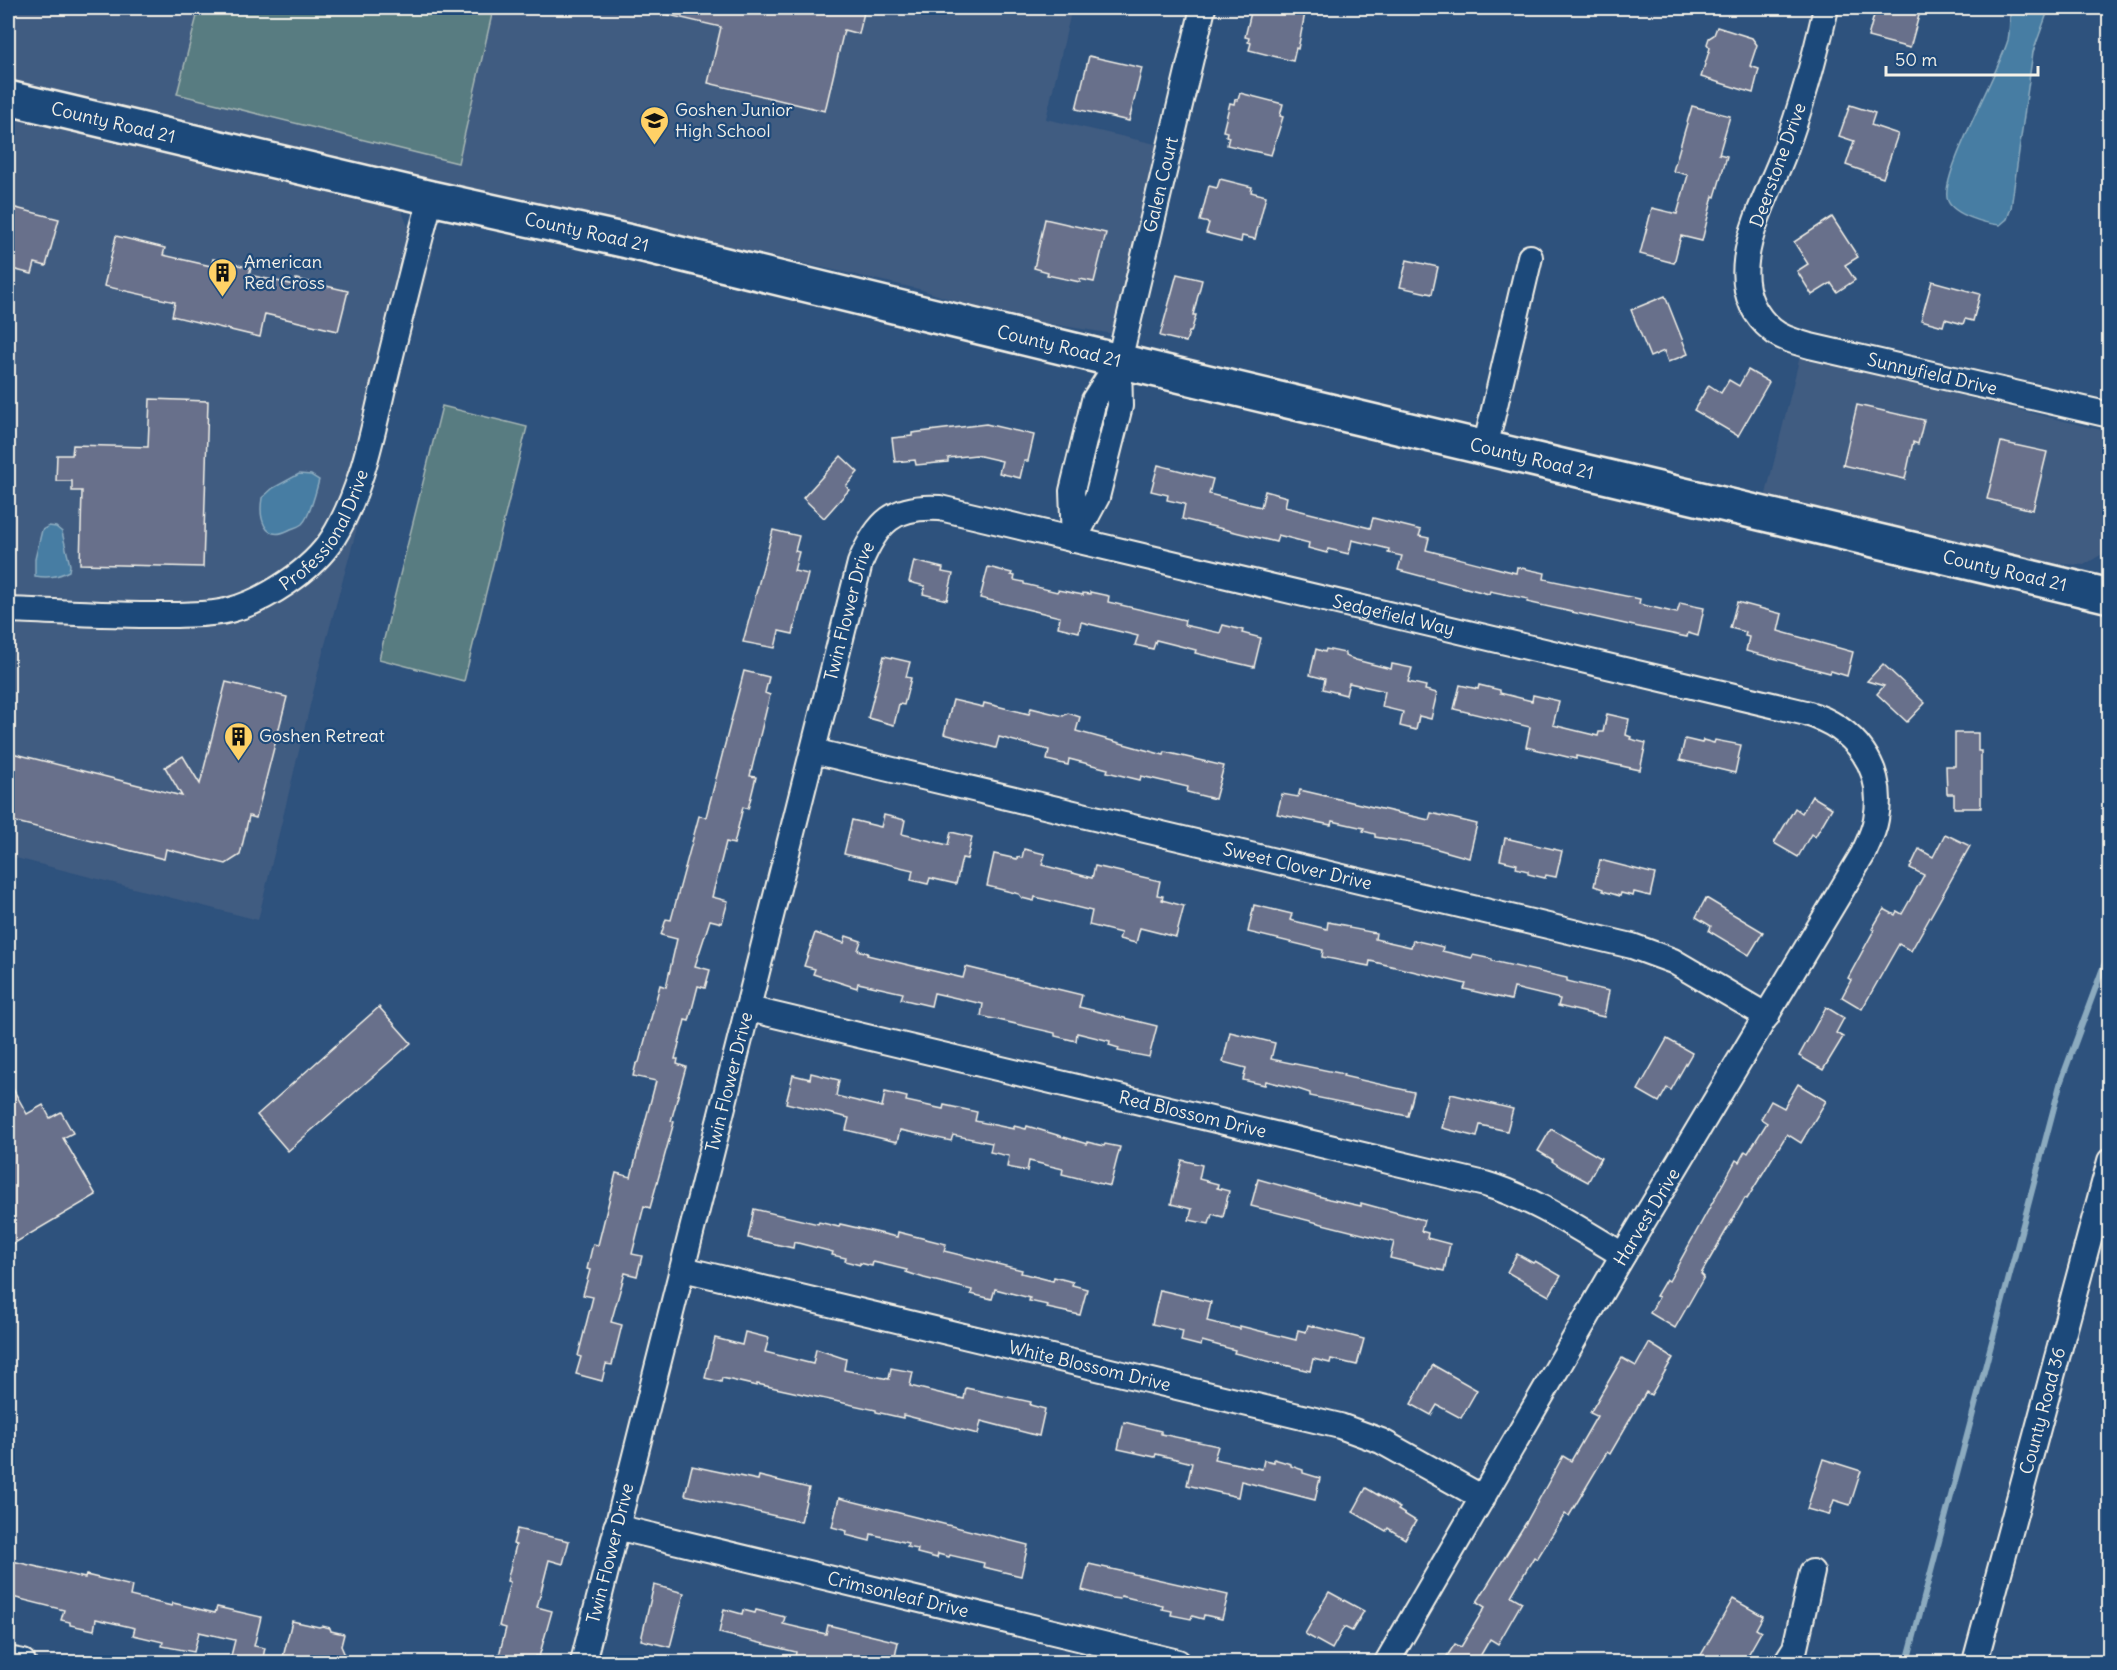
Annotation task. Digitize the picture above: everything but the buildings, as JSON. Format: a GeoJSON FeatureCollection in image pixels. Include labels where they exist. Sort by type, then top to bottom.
{"type":"FeatureCollection","features":[{"type":"Feature","properties":{"kind":"street","name":"Galen Court"},"geometry":{"type":"LineString","coordinates":[[1074,540],[1072,491],[1094,400],[1119,361],[1203,8]]}},
{"type":"Feature","properties":{"kind":"street","name":"Deerstone Drive"},"geometry":{"type":"LineString","coordinates":[[1762,320],[1750,303],[1745,284],[1746,254],[1805,90],[1826,8]]}},
{"type":"Feature","properties":{"kind":"street","name":"County Road 21"},"geometry":{"type":"LineString","coordinates":[[8,98],[430,198],[638,244],[1119,361],[2109,596]]}},
{"type":"Feature","properties":{"kind":"street","name":"Professional Drive"},"geometry":{"type":"LineString","coordinates":[[8,610],[153,615],[212,613],[231,610],[263,597],[289,581],[313,562],[332,540],[345,513],[366,456],[430,198]]}},
{"type":"Feature","properties":{"kind":"street"},"geometry":{"type":"LineString","coordinates":[[1485,447],[1530,257]]}},
{"type":"Feature","properties":{"kind":"street","name":"Sunnyfield Drive"},"geometry":{"type":"LineString","coordinates":[[1762,320],[1773,331],[1810,346],[2109,415]]}},
{"type":"Feature","properties":{"kind":"street","name":"Sedgefield Way"},"geometry":{"type":"LineString","coordinates":[[897,514],[922,507],[940,508],[1806,713],[1825,719],[1841,729],[1861,749],[1870,764]]}},
{"type":"Feature","properties":{"kind":"street","name":"Twin Flower Drive"},"geometry":{"type":"LineString","coordinates":[[583,1662],[860,563],[869,542],[878,529],[897,514]]}},
{"type":"Feature","properties":{"kind":"street","name":"Sweet Clover Drive"},"geometry":{"type":"LineString","coordinates":[[813,751],[1632,946],[1673,961],[1767,1016]]}},
{"type":"Feature","properties":{"kind":"street","name":"Harvest Drive"},"geometry":{"type":"LineString","coordinates":[[1387,1662],[1623,1255],[1767,1016],[1872,834],[1877,818],[1878,801],[1870,764]]}},
{"type":"Feature","properties":{"kind":"street","name":"Red Blossom Drive"},"geometry":{"type":"LineString","coordinates":[[749,1009],[1485,1184],[1510,1192],[1538,1206],[1623,1255]]}},
{"type":"Feature","properties":{"kind":"street","name":"County Road 36"},"geometry":{"type":"LineString","coordinates":[[1975,1662],[2109,1161]]}},
{"type":"Feature","properties":{"kind":"street","name":"White Blossom Drive"},"geometry":{"type":"LineString","coordinates":[[683,1269],[1340,1426],[1381,1440],[1483,1498]]}},
{"type":"Feature","properties":{"kind":"street","name":"Crimsonleaf Drive"},"geometry":{"type":"LineString","coordinates":[[616,1527],[1178,1662]]}},
{"type":"Feature","properties":{"kind":"street"},"geometry":{"type":"LineString","coordinates":[[1786,1662],[1795,1648],[1812,1572]]}},
{"type":"Feature","properties":{"kind":"street"},"geometry":{"type":"LineString","coordinates":[[8,1659],[23,1662]]}},
{"type":"Feature","properties":{"kind":"shaded area","name":"Goshen Junior High School"},"geometry":{"type":"Polygon","coordinates":[[[8,8],[1072,8],[1046,119],[1160,145],[1114,334],[1000,316],[919,289],[562,210],[359,171],[178,119],[8,80],[8,8]]]}},
{"type":"Feature","properties":{"kind":"shaded area"},"geometry":{"type":"Polygon","coordinates":[[[2010,8],[2049,8],[2033,52],[2011,208],[2007,219],[2000,225],[1979,221],[1957,211],[1948,201],[1947,189],[1960,149],[2003,55],[2010,28],[2010,8]]]}},
{"type":"Feature","properties":{"kind":"shaded area"},"geometry":{"type":"Polygon","coordinates":[[[8,116],[393,203],[401,209],[409,229],[433,252],[323,652],[258,920],[8,856],[8,116]]]}},
{"type":"Feature","properties":{"kind":"shaded area"},"geometry":{"type":"Polygon","coordinates":[[[1800,356],[2109,432],[2109,550],[2084,565],[2017,562],[1764,502],[1800,356]]]}},
{"type":"Feature","properties":{"kind":"shaded area"},"geometry":{"type":"Polygon","coordinates":[[[299,474],[311,475],[319,480],[308,516],[299,526],[280,533],[273,533],[268,530],[262,519],[262,498],[273,488],[299,474]]]}},
{"type":"Feature","properties":{"kind":"shaded area"},"geometry":{"type":"Polygon","coordinates":[[[49,526],[56,527],[62,532],[70,565],[69,571],[60,575],[35,576],[35,559],[42,530],[49,526]]]}},
{"type":"Feature","properties":{"kind":"green space"},"geometry":{"type":"Polygon","coordinates":[[[199,8],[484,8],[493,10],[458,163],[177,94],[199,8]]]}},
{"type":"Feature","properties":{"kind":"green space"},"geometry":{"type":"Polygon","coordinates":[[[442,406],[527,427],[464,681],[379,659],[442,406]]]}},
{"type":"Feature","properties":{"kind":"waterway"},"geometry":{"type":"LineString","coordinates":[[1907,1662],[2061,1081],[2110,949]]}},
{"type":"Feature","properties":{"kind":"place","name":"Goshen Junior High School"},"geometry":{"type":"Point","coordinates":[654,146]}},
{"type":"Feature","properties":{"kind":"place","name":"American Red Cross"},"geometry":{"type":"Point","coordinates":[223,298]}},
{"type":"Feature","properties":{"kind":"place","name":"Goshen Retreat"},"geometry":{"type":"Point","coordinates":[238,762]}}]}
